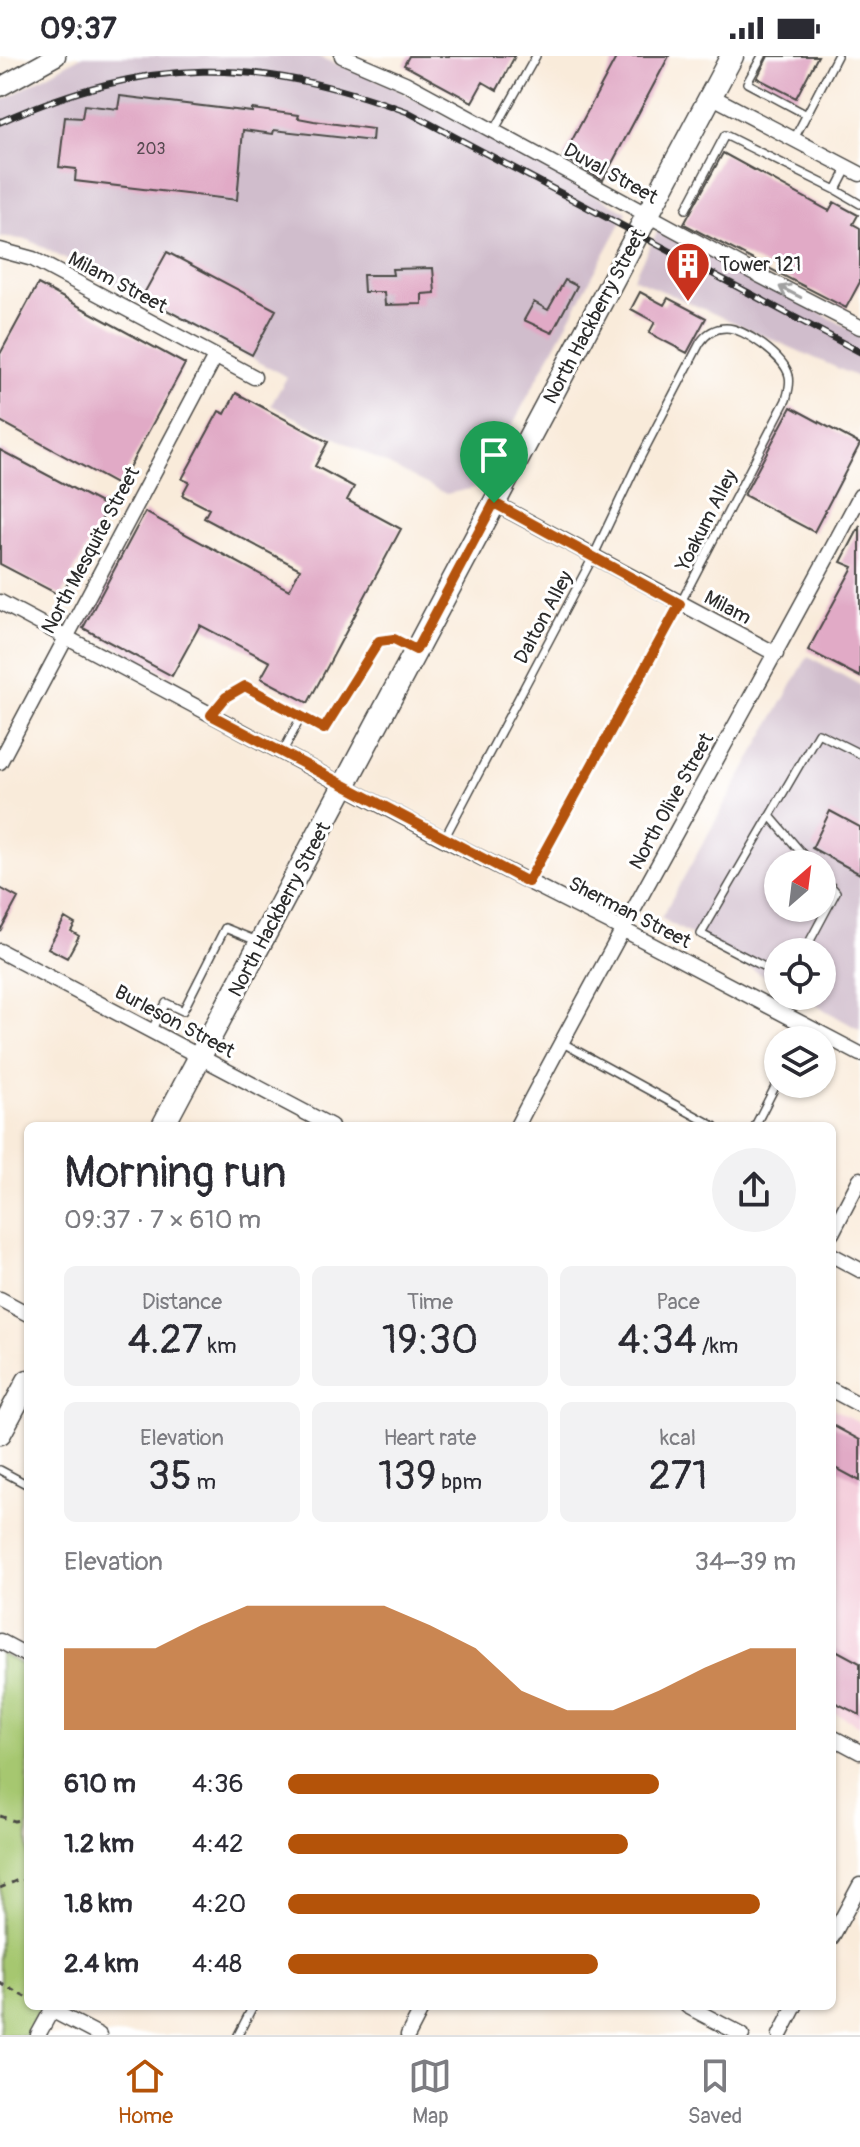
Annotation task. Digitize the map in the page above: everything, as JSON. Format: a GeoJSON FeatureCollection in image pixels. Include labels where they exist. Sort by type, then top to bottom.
{"type":"FeatureCollection","features":[{"type":"Feature","properties":{"kind":"main road","name":"North Hackberry Street"},"geometry":{"type":"LineString","coordinates":[[165,1122],[732,56]]}},
{"type":"Feature","properties":{"kind":"main road"},"geometry":{"type":"LineString","coordinates":[[0,1433],[24,1388]]}},
{"type":"Feature","properties":{"kind":"street"},"geometry":{"type":"LineString","coordinates":[[0,87],[56,56]]}},
{"type":"Feature","properties":{"kind":"street","name":"Duval Street"},"geometry":{"type":"LineString","coordinates":[[342,56],[377,62],[647,215],[860,327]]}},
{"type":"Feature","properties":{"kind":"street"},"geometry":{"type":"LineString","coordinates":[[711,96],[854,170]]}},
{"type":"Feature","properties":{"kind":"street","name":"Milam Street"},"geometry":{"type":"LineString","coordinates":[[0,250],[33,259],[254,377]]}},
{"type":"Feature","properties":{"kind":"street","name":"North Mesquite Street"},"geometry":{"type":"LineString","coordinates":[[0,762],[215,357]]}},
{"type":"Feature","properties":{"kind":"street","name":"North Olive Street"},"geometry":{"type":"LineString","coordinates":[[519,1122],[860,496]]}},
{"type":"Feature","properties":{"kind":"street","name":"Milam"},"geometry":{"type":"LineString","coordinates":[[494,503],[776,654]]}},
{"type":"Feature","properties":{"kind":"street","name":"Sherman Street"},"geometry":{"type":"LineString","coordinates":[[0,602],[444,839],[860,1054]]}},
{"type":"Feature","properties":{"kind":"street","name":"Burleson Street"},"geometry":{"type":"LineString","coordinates":[[0,951],[323,1122]]}},
{"type":"Feature","properties":{"kind":"street"},"geometry":{"type":"LineString","coordinates":[[836,1225],[860,1179]]}},
{"type":"Feature","properties":{"kind":"street"},"geometry":{"type":"LineString","coordinates":[[836,1257],[860,1270]]}},
{"type":"Feature","properties":{"kind":"street"},"geometry":{"type":"LineString","coordinates":[[0,1299],[24,1312]]}},
{"type":"Feature","properties":{"kind":"street"},"geometry":{"type":"LineString","coordinates":[[836,1392],[860,1405]]}},
{"type":"Feature","properties":{"kind":"street"},"geometry":{"type":"LineString","coordinates":[[0,1641],[24,1654]]}},
{"type":"Feature","properties":{"kind":"street"},"geometry":{"type":"LineString","coordinates":[[836,1739],[860,1752]]}},
{"type":"Feature","properties":{"kind":"street"},"geometry":{"type":"LineString","coordinates":[[836,1930],[860,1885]]}},
{"type":"Feature","properties":{"kind":"street"},"geometry":{"type":"LineString","coordinates":[[38,2035],[51,2010]]}},
{"type":"Feature","properties":{"kind":"street"},"geometry":{"type":"LineString","coordinates":[[55,2010],[99,2035]]}},
{"type":"Feature","properties":{"kind":"street"},"geometry":{"type":"LineString","coordinates":[[408,2035],[421,2010]]}},
{"type":"Feature","properties":{"kind":"street"},"geometry":{"type":"LineString","coordinates":[[695,2010],[742,2035]]}},
{"type":"Feature","properties":{"kind":"street"},"geometry":{"type":"LineString","coordinates":[[780,2035],[793,2010]]}},
{"type":"Feature","properties":{"kind":"lane"},"geometry":{"type":"LineString","coordinates":[[494,131],[536,56]]}},
{"type":"Feature","properties":{"kind":"lane"},"geometry":{"type":"LineString","coordinates":[[762,56],[747,83],[807,115]]}},
{"type":"Feature","properties":{"kind":"lane"},"geometry":{"type":"LineString","coordinates":[[794,139],[837,56]]}},
{"type":"Feature","properties":{"kind":"lane"},"geometry":{"type":"LineString","coordinates":[[686,209],[725,135],[860,204]]}},
{"type":"Feature","properties":{"kind":"lane"},"geometry":{"type":"LineString","coordinates":[[836,190],[854,170]]}},
{"type":"Feature","properties":{"kind":"lane","name":"Dalton Alley"},"geometry":{"type":"LineString","coordinates":[[444,839],[706,335],[728,328],[761,344]]}},
{"type":"Feature","properties":{"kind":"lane","name":"Yoakum Alley"},"geometry":{"type":"LineString","coordinates":[[528,882],[680,604],[788,392],[790,379],[785,365],[761,344]]}},
{"type":"Feature","properties":{"kind":"lane"},"geometry":{"type":"LineString","coordinates":[[211,715],[226,697],[245,686],[324,729],[379,641],[394,639],[416,650]]}},
{"type":"Feature","properties":{"kind":"lane"},"geometry":{"type":"LineString","coordinates":[[282,753],[301,717]]}},
{"type":"Feature","properties":{"kind":"lane"},"geometry":{"type":"LineString","coordinates":[[764,967],[701,934],[818,733],[860,754]]}},
{"type":"Feature","properties":{"kind":"lane"},"geometry":{"type":"LineString","coordinates":[[770,816],[799,850]]}},
{"type":"Feature","properties":{"kind":"lane"},"geometry":{"type":"LineString","coordinates":[[151,1031],[166,1003],[183,1011],[225,928],[260,943]]}},
{"type":"Feature","properties":{"kind":"lane"},"geometry":{"type":"LineString","coordinates":[[561,1042],[707,1122]]}},
{"type":"Feature","properties":{"kind":"lane"},"geometry":{"type":"LineString","coordinates":[[757,1122],[769,1098]]}},
{"type":"Feature","properties":{"kind":"lane"},"geometry":{"type":"LineString","coordinates":[[0,1470],[24,1483]]}},
{"type":"Feature","properties":{"kind":"lane"},"geometry":{"type":"LineString","coordinates":[[238,2035],[251,2010]]}},
{"type":"Feature","properties":{"kind":"path"},"geometry":{"type":"LineString","coordinates":[[0,1816],[14,1821],[24,1820]]}},
{"type":"Feature","properties":{"kind":"path"},"geometry":{"type":"LineString","coordinates":[[0,1888],[24,1879]]}},
{"type":"Feature","properties":{"kind":"path"},"geometry":{"type":"LineString","coordinates":[[0,1983],[24,1996]]}},
{"type":"Feature","properties":{"kind":"shaded area"},"geometry":{"type":"Polygon","coordinates":[[[81,56],[316,56],[387,84],[627,212],[479,487],[446,494],[271,405],[287,377],[29,240],[0,237],[0,102],[81,56]]]}},
{"type":"Feature","properties":{"kind":"shaded area"},"geometry":{"type":"Polygon","coordinates":[[[660,227],[860,334],[860,378],[633,278],[660,227]]]}},
{"type":"Feature","properties":{"kind":"shaded area"},"geometry":{"type":"Polygon","coordinates":[[[808,656],[860,685],[860,1030],[825,1010],[836,1010],[836,938],[764,938],[764,976],[661,918],[808,656]]]}},
{"type":"Feature","properties":{"kind":"shaded area"},"geometry":{"type":"Polygon","coordinates":[[[836,1410],[860,1423],[860,1726],[836,1713],[836,1410]]]}},
{"type":"Feature","properties":{"kind":"green space"},"geometry":{"type":"Polygon","coordinates":[[[0,1653],[24,1666],[24,2010],[39,2010],[26,2035],[0,2035],[0,1653]]]}},
{"type":"Feature","properties":{"kind":"building"},"geometry":{"type":"Polygon","coordinates":[[[409,56],[515,56],[497,90],[483,82],[472,102],[404,65],[409,56]]]}},
{"type":"Feature","properties":{"kind":"building"},"geometry":{"type":"Polygon","coordinates":[[[617,56],[669,56],[603,180],[563,157],[617,56]]]}},
{"type":"Feature","properties":{"kind":"building"},"geometry":{"type":"Polygon","coordinates":[[[768,56],[818,56],[796,98],[757,78],[768,56]]]}},
{"type":"Feature","properties":{"kind":"building"},"geometry":{"type":"Polygon","coordinates":[[[120,96],[299,115],[298,118],[373,129],[372,141],[274,130],[273,134],[243,130],[237,200],[75,181],[76,169],[59,167],[65,117],[82,118],[84,105],[118,109],[120,96]]]}},
{"type":"Feature","properties":{"kind":"building"},"geometry":{"type":"Polygon","coordinates":[[[723,153],[829,211],[834,202],[858,215],[853,224],[860,228],[860,282],[846,308],[684,224],[723,153]]]}},
{"type":"Feature","properties":{"kind":"building"},"geometry":{"type":"Polygon","coordinates":[[[167,252],[276,310],[252,355],[142,297],[167,252]]]}},
{"type":"Feature","properties":{"kind":"building"},"geometry":{"type":"Polygon","coordinates":[[[433,268],[435,293],[422,294],[422,304],[385,305],[384,292],[364,292],[363,275],[393,275],[392,269],[433,268]]]}},
{"type":"Feature","properties":{"kind":"building"},"geometry":{"type":"Polygon","coordinates":[[[565,280],[577,286],[552,333],[524,320],[534,302],[548,310],[565,280]]]}},
{"type":"Feature","properties":{"kind":"building"},"geometry":{"type":"Polygon","coordinates":[[[38,284],[185,364],[119,486],[0,421],[0,354],[38,284]]]}},
{"type":"Feature","properties":{"kind":"building"},"geometry":{"type":"Polygon","coordinates":[[[640,292],[664,305],[668,298],[706,318],[687,353],[649,333],[655,322],[631,309],[640,292]]]}},
{"type":"Feature","properties":{"kind":"building"},"geometry":{"type":"Polygon","coordinates":[[[236,393],[328,442],[315,466],[354,487],[347,500],[401,529],[308,703],[261,678],[270,662],[200,625],[172,676],[83,628],[145,512],[289,590],[300,569],[204,518],[209,509],[182,495],[189,482],[182,479],[219,411],[225,414],[236,393]]]}},
{"type":"Feature","properties":{"kind":"building"},"geometry":{"type":"Polygon","coordinates":[[[791,407],[860,444],[814,532],[744,495],[791,407]]]}},
{"type":"Feature","properties":{"kind":"building"},"geometry":{"type":"Polygon","coordinates":[[[0,450],[108,507],[61,596],[0,564],[0,450]]]}},
{"type":"Feature","properties":{"kind":"building"},"geometry":{"type":"Polygon","coordinates":[[[860,526],[860,677],[808,650],[853,567],[841,562],[860,526]]]}},
{"type":"Feature","properties":{"kind":"building"},"geometry":{"type":"Polygon","coordinates":[[[830,811],[860,827],[860,874],[836,861],[836,850],[812,848],[830,811]]]}},
{"type":"Feature","properties":{"kind":"building"},"geometry":{"type":"Polygon","coordinates":[[[0,888],[18,898],[0,931],[0,888]]]}},
{"type":"Feature","properties":{"kind":"building"},"geometry":{"type":"Polygon","coordinates":[[[65,918],[75,924],[71,931],[79,936],[67,958],[48,948],[65,918]]]}},
{"type":"Feature","properties":{"kind":"building"},"geometry":{"type":"Polygon","coordinates":[[[836,1427],[860,1440],[860,1481],[836,1468],[836,1427]]]}},
{"type":"Feature","properties":{"kind":"building"},"geometry":{"type":"Polygon","coordinates":[[[836,1650],[860,1663],[860,1715],[836,1703],[836,1650]]]}},
{"type":"Feature","properties":{"kind":"railway"},"geometry":{"type":"LineString","coordinates":[[0,122],[54,100],[105,85],[154,75],[203,71],[251,73],[353,94],[408,112],[860,352]]}},
{"type":"Feature","properties":{"kind":"place","name":"Tower 121"},"geometry":{"type":"Point","coordinates":[688,303]}},
{"type":"Feature","properties":{"kind":"route"},"geometry":{"type":"LineString","coordinates":[[494,503],[680,604],[528,882],[211,715],[226,697],[245,686],[324,729],[379,641],[394,639],[416,650],[494,503]]}}]}
